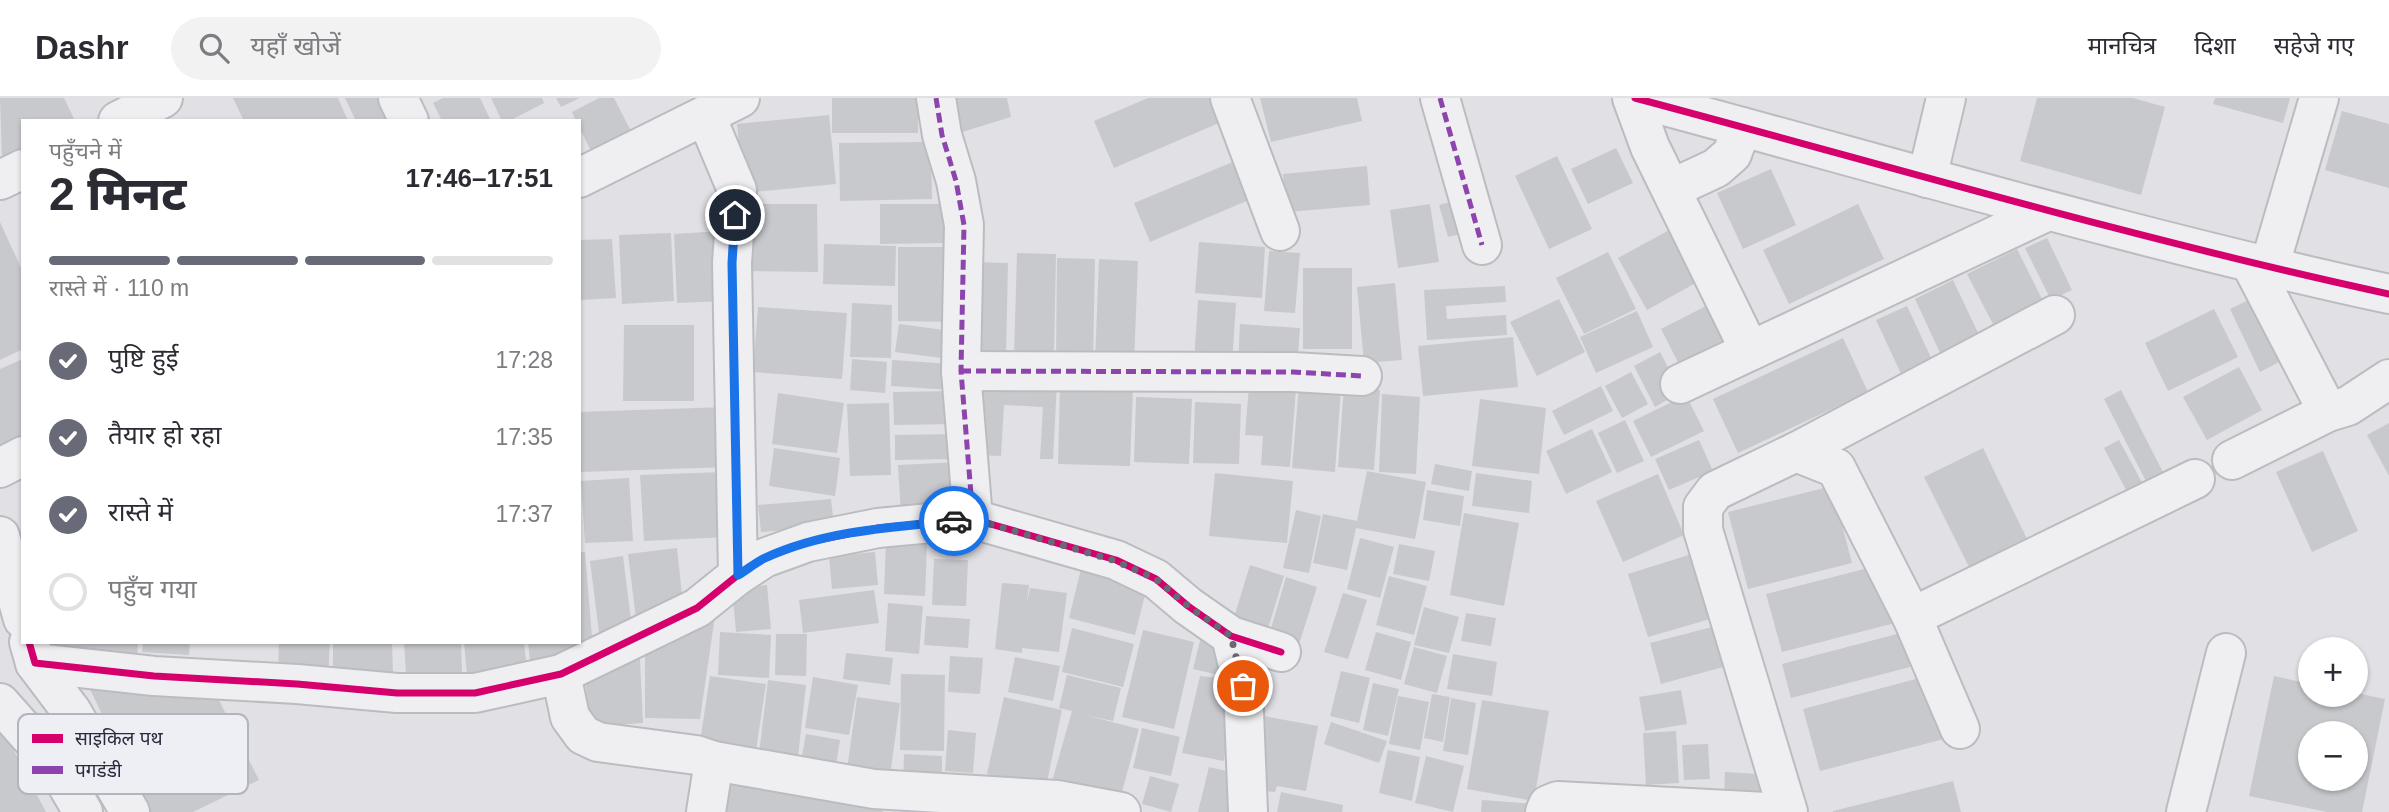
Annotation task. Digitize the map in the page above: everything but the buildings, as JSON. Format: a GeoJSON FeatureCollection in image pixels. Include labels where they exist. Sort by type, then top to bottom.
{"type":"FeatureCollection","features":[{"type":"Feature","properties":{"kind":"street"},"geometry":{"type":"LineString","coordinates":[[122,119],[163,98]]}},
{"type":"Feature","properties":{"kind":"street"},"geometry":{"type":"LineString","coordinates":[[398,98],[408,119]]}},
{"type":"Feature","properties":{"kind":"street"},"geometry":{"type":"LineString","coordinates":[[581,177],[740,98]]}},
{"type":"Feature","properties":{"kind":"street"},"geometry":{"type":"LineString","coordinates":[[936,98],[942,135],[956,181],[964,225],[961,371],[973,519]]}},
{"type":"Feature","properties":{"kind":"street"},"geometry":{"type":"LineString","coordinates":[[1230,98],[1280,231]]}},
{"type":"Feature","properties":{"kind":"street"},"geometry":{"type":"LineString","coordinates":[[1440,98],[1482,245]]}},
{"type":"Feature","properties":{"kind":"street"},"geometry":{"type":"LineString","coordinates":[[1927,178],[1946,98]]}},
{"type":"Feature","properties":{"kind":"street"},"geometry":{"type":"LineString","coordinates":[[2319,98],[2260,266],[2328,412]]}},
{"type":"Feature","properties":{"kind":"street"},"geometry":{"type":"LineString","coordinates":[[1750,351],[1650,147],[1651,100],[2048,211],[2260,266],[2389,294]]}},
{"type":"Feature","properties":{"kind":"street"},"geometry":{"type":"LineString","coordinates":[[706,116],[737,191],[732,263],[738,575]]}},
{"type":"Feature","properties":{"kind":"street"},"geometry":{"type":"LineString","coordinates":[[1671,189],[1716,168],[1732,154],[1742,127]]}},
{"type":"Feature","properties":{"kind":"street"},"geometry":{"type":"LineString","coordinates":[[0,180],[21,170]]}},
{"type":"Feature","properties":{"kind":"street"},"geometry":{"type":"LineString","coordinates":[[1680,384],[2048,211]]}},
{"type":"Feature","properties":{"kind":"street"},"geometry":{"type":"LineString","coordinates":[[1788,812],[1703,530],[1703,507],[1715,491],[1796,452],[2055,315]]}},
{"type":"Feature","properties":{"kind":"street"},"geometry":{"type":"LineString","coordinates":[[961,371],[1293,372],[1362,376]]}},
{"type":"Feature","properties":{"kind":"street"},"geometry":{"type":"LineString","coordinates":[[2232,460],[2328,412],[2348,406],[2389,379]]}},
{"type":"Feature","properties":{"kind":"street"},"geometry":{"type":"LineString","coordinates":[[1796,452],[1836,468],[1912,617],[1960,729]]}},
{"type":"Feature","properties":{"kind":"street"},"geometry":{"type":"LineString","coordinates":[[0,468],[21,457]]}},
{"type":"Feature","properties":{"kind":"street"},"geometry":{"type":"LineString","coordinates":[[1912,617],[2195,479]]}},
{"type":"Feature","properties":{"kind":"street"},"geometry":{"type":"LineString","coordinates":[[32,653],[154,676],[397,693],[475,693],[561,674],[697,608],[764,558],[808,542],[878,528],[973,519],[1116,561],[1156,579],[1188,606],[1231,636],[1280,652]]}},
{"type":"Feature","properties":{"kind":"street"},"geometry":{"type":"LineString","coordinates":[[0,536],[21,612]]}},
{"type":"Feature","properties":{"kind":"street"},"geometry":{"type":"LineString","coordinates":[[1231,636],[1243,686],[1248,812]]}},
{"type":"Feature","properties":{"kind":"street"},"geometry":{"type":"LineString","coordinates":[[32,653],[73,714]]}},
{"type":"Feature","properties":{"kind":"street"},"geometry":{"type":"LineString","coordinates":[[2186,812],[2226,653]]}},
{"type":"Feature","properties":{"kind":"street"},"geometry":{"type":"LineString","coordinates":[[561,674],[570,717],[583,735],[598,742],[696,755],[714,761],[874,789],[1057,800],[1121,812]]}},
{"type":"Feature","properties":{"kind":"street"},"geometry":{"type":"LineString","coordinates":[[0,703],[18,723]]}},
{"type":"Feature","properties":{"kind":"street"},"geometry":{"type":"LineString","coordinates":[[706,812],[714,761]]}},
{"type":"Feature","properties":{"kind":"street"},"geometry":{"type":"LineString","coordinates":[[72,794],[83,812]]}},
{"type":"Feature","properties":{"kind":"street"},"geometry":{"type":"LineString","coordinates":[[120,794],[130,812]]}},
{"type":"Feature","properties":{"kind":"street"},"geometry":{"type":"LineString","coordinates":[[1545,812],[1548,805],[1558,801],[1766,812]]}},
{"type":"Feature","properties":{"kind":"marked path"},"geometry":{"type":"LineString","coordinates":[[936,98],[942,135],[956,181],[964,225],[961,371],[973,519]]}},
{"type":"Feature","properties":{"kind":"marked path"},"geometry":{"type":"LineString","coordinates":[[1440,98],[1482,245]]}},
{"type":"Feature","properties":{"kind":"marked path"},"geometry":{"type":"LineString","coordinates":[[961,371],[1293,372],[1362,376]]}},
{"type":"Feature","properties":{"kind":"cycle path"},"geometry":{"type":"LineString","coordinates":[[1635,98],[2199,250],[2389,294]]}},
{"type":"Feature","properties":{"kind":"cycle path"},"geometry":{"type":"LineString","coordinates":[[30,644],[35,663],[154,676],[397,693],[475,693],[561,674],[697,608],[764,558],[808,542],[878,528],[973,519],[1116,560],[1156,579],[1188,606],[1231,636],[1281,652]]}},
{"type":"Feature","properties":{"kind":"way so far"},"geometry":{"type":"LineString","coordinates":[[954,521],[973,519],[1116,561],[1156,579],[1188,606],[1231,636],[1243,686]]}},
{"type":"Feature","properties":{"kind":"route"},"geometry":{"type":"LineString","coordinates":[[735,215],[732,263],[738,575],[764,558],[808,542],[878,528],[954,521]]}}]}
